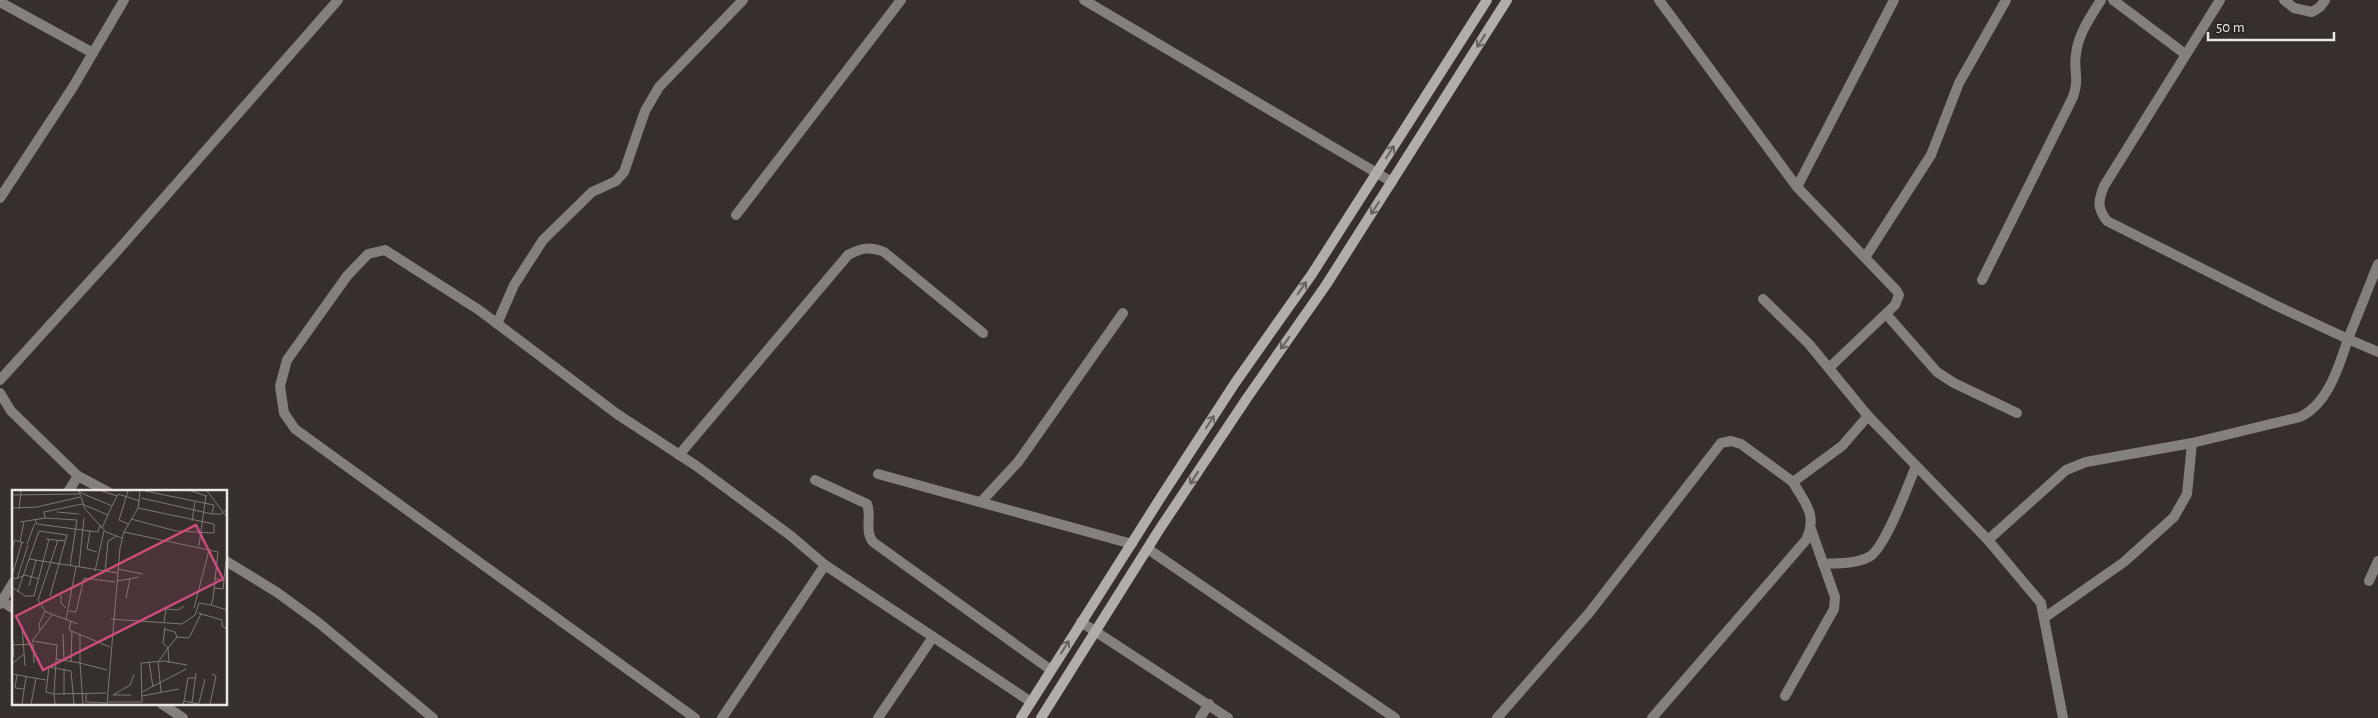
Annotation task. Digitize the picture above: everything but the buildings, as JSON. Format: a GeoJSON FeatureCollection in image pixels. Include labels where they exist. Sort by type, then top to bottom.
{"type":"FeatureCollection","features":[{"type":"Feature","properties":{"kind":"main road"},"geometry":{"type":"LineString","coordinates":[[1021,718],[1187,456],[1235,383],[1312,274],[1487,0]]}},
{"type":"Feature","properties":{"kind":"main road"},"geometry":{"type":"LineString","coordinates":[[1041,718],[1148,549],[1247,398],[1326,285],[1507,0]]}},
{"type":"Feature","properties":{"kind":"street"},"geometry":{"type":"LineString","coordinates":[[0,198],[93,53],[124,0]]}},
{"type":"Feature","properties":{"kind":"street"},"geometry":{"type":"LineString","coordinates":[[0,380],[119,249],[338,0]]}},
{"type":"Feature","properties":{"kind":"street"},"geometry":{"type":"LineString","coordinates":[[498,324],[514,285],[543,240],[592,192],[616,181],[624,172],[645,110],[659,87],[743,0]]}},
{"type":"Feature","properties":{"kind":"street"},"geometry":{"type":"LineString","coordinates":[[736,215],[900,0]]}},
{"type":"Feature","properties":{"kind":"street"},"geometry":{"type":"LineString","coordinates":[[1084,0],[1392,182]]}},
{"type":"Feature","properties":{"kind":"street"},"geometry":{"type":"LineString","coordinates":[[1659,0],[1797,187],[1866,256],[1899,295],[1895,305],[1829,368]]}},
{"type":"Feature","properties":{"kind":"street"},"geometry":{"type":"LineString","coordinates":[[1797,187],[1894,0]]}},
{"type":"Feature","properties":{"kind":"street"},"geometry":{"type":"LineString","coordinates":[[1866,256],[1931,155],[1959,83],[2006,0]]}},
{"type":"Feature","properties":{"kind":"street"},"geometry":{"type":"LineString","coordinates":[[1982,280],[2077,86],[2075,55],[2079,41],[2101,0]]}},
{"type":"Feature","properties":{"kind":"street"},"geometry":{"type":"LineString","coordinates":[[2113,0],[2185,54]]}},
{"type":"Feature","properties":{"kind":"street"},"geometry":{"type":"LineString","coordinates":[[2220,0],[2104,186],[2098,200],[2099,211],[2107,221],[2277,306],[2378,352]]}},
{"type":"Feature","properties":{"kind":"street"},"geometry":{"type":"LineString","coordinates":[[2284,0],[2294,8],[2312,12],[2320,8],[2325,0]]}},
{"type":"Feature","properties":{"kind":"street"},"geometry":{"type":"LineString","coordinates":[[0,2],[93,53]]}},
{"type":"Feature","properties":{"kind":"street"},"geometry":{"type":"LineString","coordinates":[[679,455],[848,255],[860,248],[873,248],[884,252],[984,333]]}},
{"type":"Feature","properties":{"kind":"street"},"geometry":{"type":"LineString","coordinates":[[695,718],[295,430],[284,413],[280,386],[288,360],[347,276],[368,254],[385,250],[498,324],[617,414],[679,455],[791,536],[825,565],[1031,702]]}},
{"type":"Feature","properties":{"kind":"street"},"geometry":{"type":"LineString","coordinates":[[1988,540],[2066,470],[2086,462],[2192,443],[2300,417],[2311,412],[2320,401],[2338,366],[2378,264]]}},
{"type":"Feature","properties":{"kind":"street"},"geometry":{"type":"LineString","coordinates":[[1764,299],[1809,344],[1868,416],[1988,540],[2041,604],[2063,718]]}},
{"type":"Feature","properties":{"kind":"street"},"geometry":{"type":"LineString","coordinates":[[981,502],[1018,462],[1123,313]]}},
{"type":"Feature","properties":{"kind":"street"},"geometry":{"type":"LineString","coordinates":[[1886,314],[1937,372],[1954,384],[2018,413]]}},
{"type":"Feature","properties":{"kind":"street"},"geometry":{"type":"LineString","coordinates":[[0,393],[12,411],[78,476],[104,490]]}},
{"type":"Feature","properties":{"kind":"street"},"geometry":{"type":"LineString","coordinates":[[1793,482],[1842,446],[1868,416]]}},
{"type":"Feature","properties":{"kind":"street"},"geometry":{"type":"LineString","coordinates":[[1497,718],[1589,612],[1721,443],[1731,441],[1741,444],[1793,482],[1812,517],[1811,529],[1806,540],[1652,718]]}},
{"type":"Feature","properties":{"kind":"street"},"geometry":{"type":"LineString","coordinates":[[2044,618],[2124,562],[2174,516],[2187,494],[2192,443]]}},
{"type":"Feature","properties":{"kind":"street"},"geometry":{"type":"LineString","coordinates":[[1823,564],[1851,563],[1870,557],[1882,543],[1916,466]]}},
{"type":"Feature","properties":{"kind":"street"},"geometry":{"type":"LineString","coordinates":[[878,474],[1132,544]]}},
{"type":"Feature","properties":{"kind":"street"},"geometry":{"type":"LineString","coordinates":[[69,490],[78,476]]}},
{"type":"Feature","properties":{"kind":"street"},"geometry":{"type":"LineString","coordinates":[[815,480],[866,504],[868,508],[868,531],[873,542],[1051,670]]}},
{"type":"Feature","properties":{"kind":"street"},"geometry":{"type":"LineString","coordinates":[[1785,696],[1834,610],[1834,597],[1811,529]]}},
{"type":"Feature","properties":{"kind":"street"},"geometry":{"type":"LineString","coordinates":[[1148,549],[1395,718]]}},
{"type":"Feature","properties":{"kind":"street"},"geometry":{"type":"LineString","coordinates":[[2369,581],[2378,561]]}},
{"type":"Feature","properties":{"kind":"street"},"geometry":{"type":"LineString","coordinates":[[228,562],[278,593],[319,623],[432,718]]}},
{"type":"Feature","properties":{"kind":"street"},"geometry":{"type":"LineString","coordinates":[[722,718],[825,565]]}},
{"type":"Feature","properties":{"kind":"street"},"geometry":{"type":"LineString","coordinates":[[1,602],[12,584]]}},
{"type":"Feature","properties":{"kind":"street"},"geometry":{"type":"LineString","coordinates":[[1081,622],[1228,718]]}},
{"type":"Feature","properties":{"kind":"street"},"geometry":{"type":"LineString","coordinates":[[878,718],[933,637]]}},
{"type":"Feature","properties":{"kind":"street"},"geometry":{"type":"LineString","coordinates":[[1200,718],[1209,704]]}},
{"type":"Feature","properties":{"kind":"street"},"geometry":{"type":"LineString","coordinates":[[165,706],[183,718]]}}]}
